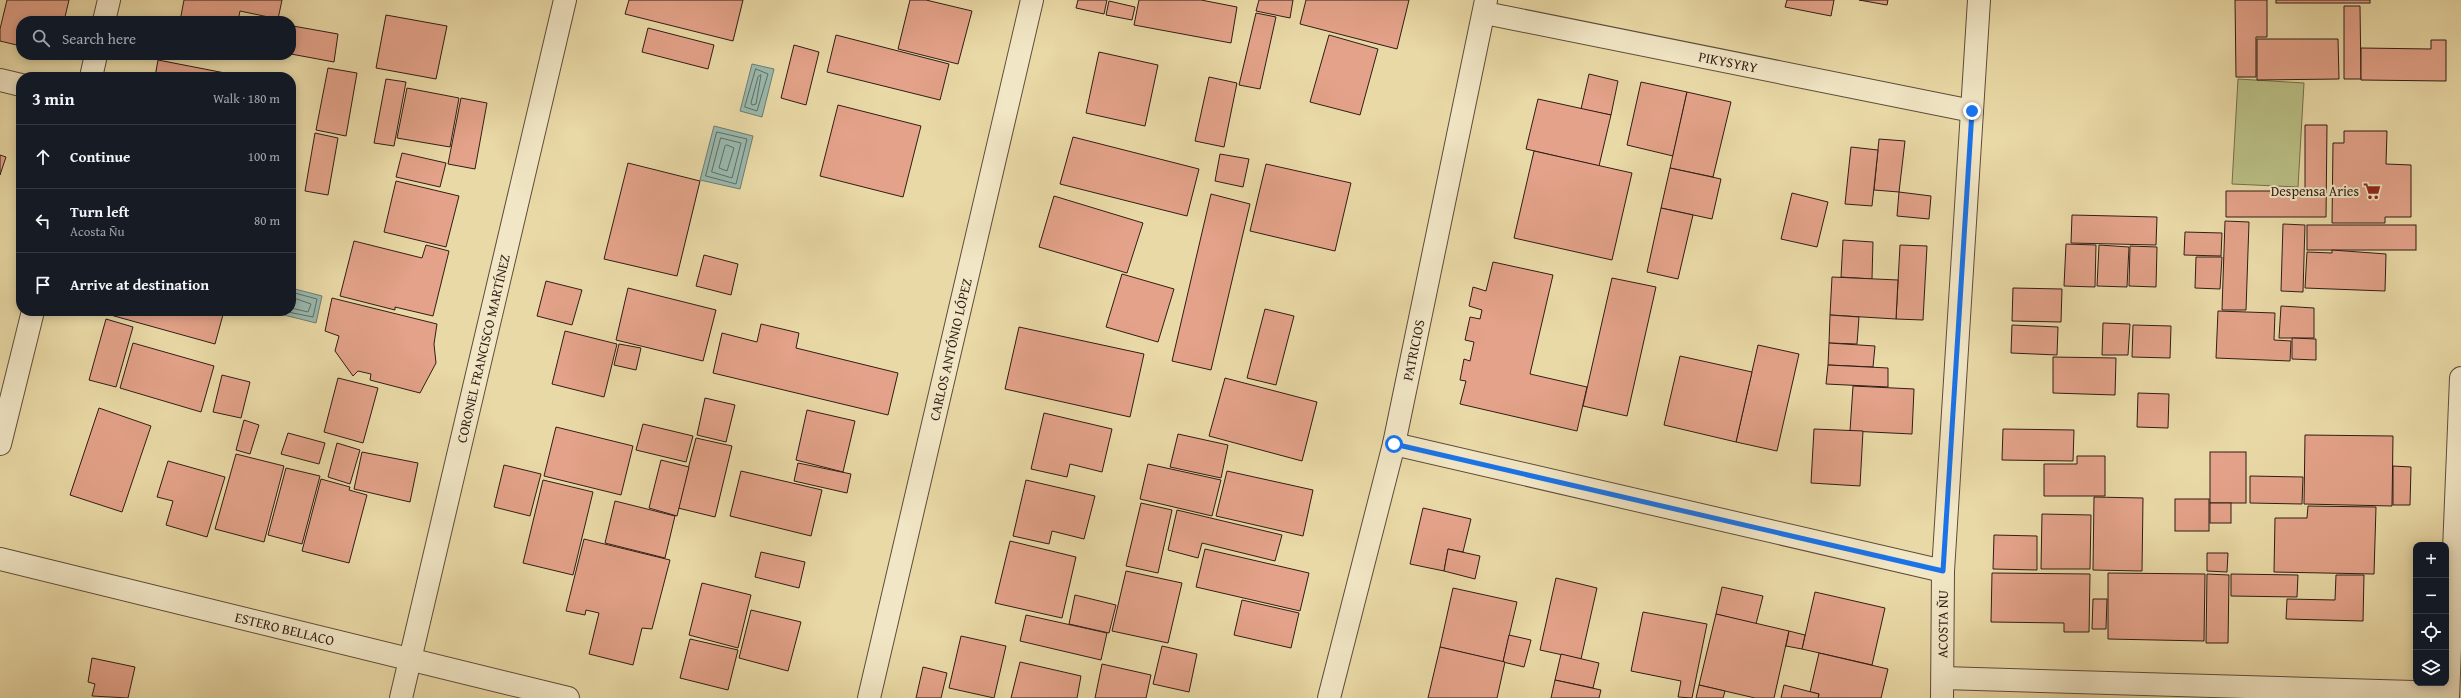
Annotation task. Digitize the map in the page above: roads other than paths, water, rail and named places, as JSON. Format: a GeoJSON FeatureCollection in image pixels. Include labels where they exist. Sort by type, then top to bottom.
{"type":"FeatureCollection","features":[{"type":"Feature","properties":{"kind":"street"},"geometry":{"type":"LineString","coordinates":[[105,16],[109,0]]}},
{"type":"Feature","properties":{"kind":"street","name":"CORONEL FRANCISCO MARTÍNEZ"},"geometry":{"type":"LineString","coordinates":[[401,698],[412,660],[565,0]]}},
{"type":"Feature","properties":{"kind":"street","name":"CARLOS ANTÓNIO LÓPEZ"},"geometry":{"type":"LineString","coordinates":[[869,698],[1032,0]]}},
{"type":"Feature","properties":{"kind":"street","name":"ACOSTA ÑU"},"geometry":{"type":"LineString","coordinates":[[1942,688],[1943,571],[1979,0]]}},
{"type":"Feature","properties":{"kind":"street","name":"PIKYSYRY"},"geometry":{"type":"LineString","coordinates":[[1485,6],[1972,111]]}},
{"type":"Feature","properties":{"kind":"street","name":"PATRICIOS"},"geometry":{"type":"LineString","coordinates":[[1329,698],[1394,444],[1485,6]]}},
{"type":"Feature","properties":{"kind":"street"},"geometry":{"type":"LineString","coordinates":[[92,72],[95,60]]}},
{"type":"Feature","properties":{"kind":"street"},"geometry":{"type":"LineString","coordinates":[[0,80],[16,84]]}},
{"type":"Feature","properties":{"kind":"street"},"geometry":{"type":"LineString","coordinates":[[0,444],[32,316]]}},
{"type":"Feature","properties":{"kind":"street"},"geometry":{"type":"LineString","coordinates":[[1942,688],[2448,695],[2461,378]]}},
{"type":"Feature","properties":{"kind":"street"},"geometry":{"type":"LineString","coordinates":[[1394,444],[1943,571]]}},
{"type":"Feature","properties":{"kind":"street","name":"ESTERO BELLACO"},"geometry":{"type":"LineString","coordinates":[[0,559],[568,698]]}},
{"type":"Feature","properties":{"kind":"water"},"geometry":{"type":"Polygon","coordinates":[[[752,64],[774,69],[762,117],[740,111],[752,64]]]}},
{"type":"Feature","properties":{"kind":"water"},"geometry":{"type":"Polygon","coordinates":[[[714,126],[753,136],[740,189],[700,180],[714,126]]]}},
{"type":"Feature","properties":{"kind":"water"},"geometry":{"type":"Polygon","coordinates":[[[296,289],[322,296],[316,323],[288,316],[296,316],[296,289]]]}},
{"type":"Feature","properties":{"kind":"place","name":"Despensa Aries"},"geometry":{"type":"Point","coordinates":[2372,191]}}]}
